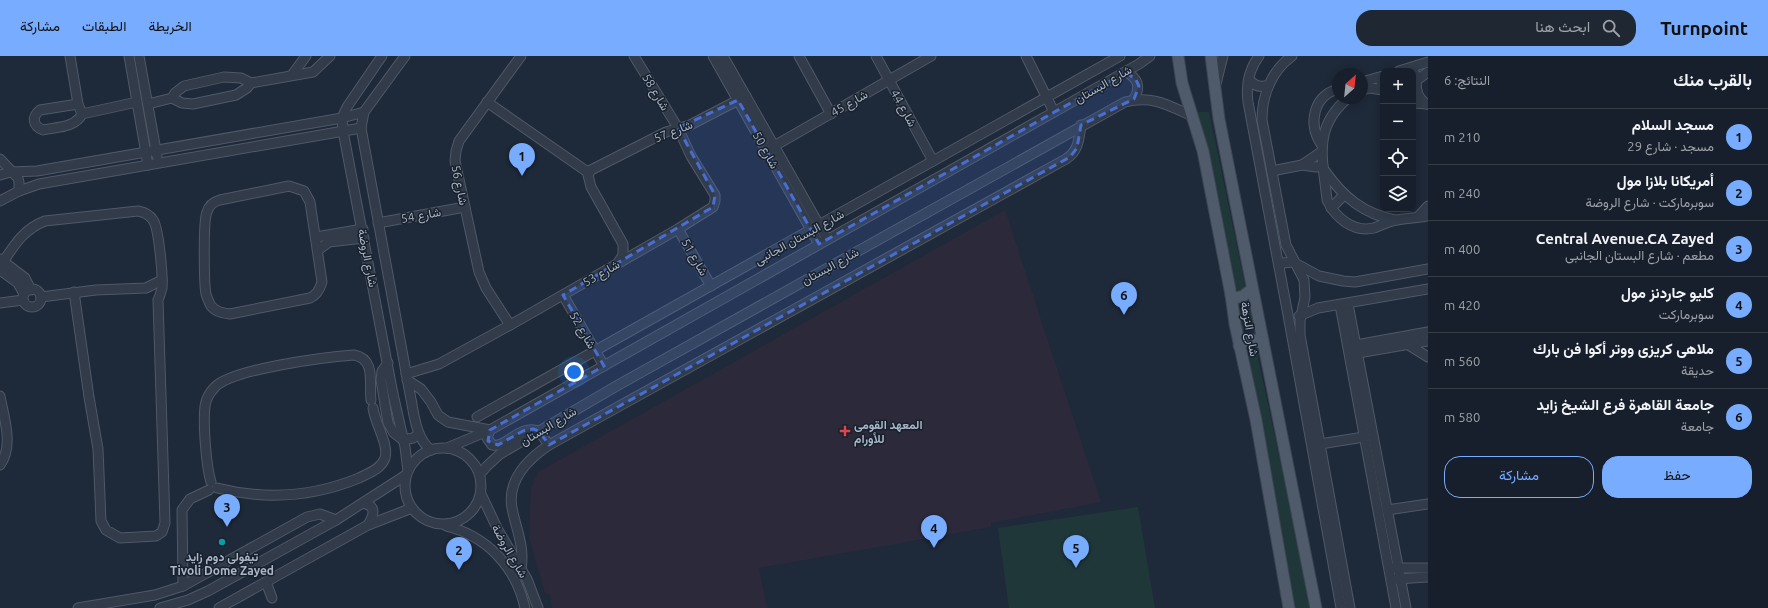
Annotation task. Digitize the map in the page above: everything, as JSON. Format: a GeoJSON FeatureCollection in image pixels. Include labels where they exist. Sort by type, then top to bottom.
{"type":"FeatureCollection","features":[{"type":"Feature","properties":{"kind":"main road","name":"شارع النزهة"},"geometry":{"type":"LineString","coordinates":[[1178,56],[1182,83],[1204,151],[1239,346],[1256,420],[1289,608]]}},
{"type":"Feature","properties":{"kind":"main road","name":"شارع النزهة"},"geometry":{"type":"LineString","coordinates":[[1211,56],[1219,119],[1316,608]]}},
{"type":"Feature","properties":{"kind":"main road"},"geometry":{"type":"LineString","coordinates":[[1231,295],[1235,298],[1243,296],[1252,289]]}},
{"type":"Feature","properties":{"kind":"main road"},"geometry":{"type":"LineString","coordinates":[[1239,346],[1245,340],[1251,339],[1258,340],[1263,344]]}},
{"type":"Feature","properties":{"kind":"street"},"geometry":{"type":"LineString","coordinates":[[70,56],[78,104],[82,114]]}},
{"type":"Feature","properties":{"kind":"street"},"geometry":{"type":"LineString","coordinates":[[129,56],[148,165]]}},
{"type":"Feature","properties":{"kind":"street"},"geometry":{"type":"LineString","coordinates":[[139,56],[158,163]]}},
{"type":"Feature","properties":{"kind":"street"},"geometry":{"type":"LineString","coordinates":[[292,75],[306,56]]}},
{"type":"Feature","properties":{"kind":"street"},"geometry":{"type":"LineString","coordinates":[[148,104],[172,98],[179,89],[190,84],[229,77],[241,78],[251,83],[313,72],[330,56]]}},
{"type":"Feature","properties":{"kind":"street"},"geometry":{"type":"LineString","coordinates":[[342,118],[354,96],[382,56]]}},
{"type":"Feature","properties":{"kind":"street","name":"شارع الروضة"},"geometry":{"type":"LineString","coordinates":[[405,56],[364,112],[361,128],[419,434],[422,441],[431,450]]}},
{"type":"Feature","properties":{"kind":"street","name":"شارع 56"},"geometry":{"type":"LineString","coordinates":[[510,325],[482,280],[455,161],[459,141],[521,56]]}},
{"type":"Feature","properties":{"kind":"street","name":"شارع 58"},"geometry":{"type":"LineString","coordinates":[[634,56],[678,128]]}},
{"type":"Feature","properties":{"kind":"street","name":"شارع 50"},"geometry":{"type":"LineString","coordinates":[[713,56],[742,98]]}},
{"type":"Feature","properties":{"kind":"street","name":"شارع 50"},"geometry":{"type":"LineString","coordinates":[[723,56],[742,98],[823,242]]}},
{"type":"Feature","properties":{"kind":"street"},"geometry":{"type":"LineString","coordinates":[[800,56],[831,114]]}},
{"type":"Feature","properties":{"kind":"street","name":"شارع 44"},"geometry":{"type":"LineString","coordinates":[[876,56],[933,161]]}},
{"type":"Feature","properties":{"kind":"street","name":"شارع 45"},"geometry":{"type":"LineString","coordinates":[[770,148],[932,56]]}},
{"type":"Feature","properties":{"kind":"street"},"geometry":{"type":"LineString","coordinates":[[1026,56],[1054,112]]}},
{"type":"Feature","properties":{"kind":"street","name":"شارع البستان الجانبى"},"geometry":{"type":"LineString","coordinates":[[477,417],[1120,56]]}},
{"type":"Feature","properties":{"kind":"street","name":"شارع البستان"},"geometry":{"type":"LineString","coordinates":[[447,448],[490,430],[1126,72],[1150,56]]}},
{"type":"Feature","properties":{"kind":"street"},"geometry":{"type":"LineString","coordinates":[[1215,89],[1223,56]]}},
{"type":"Feature","properties":{"kind":"street"},"geometry":{"type":"LineString","coordinates":[[1259,56],[1253,65],[1248,79],[1248,102],[1341,608]]}},
{"type":"Feature","properties":{"kind":"street"},"geometry":{"type":"LineString","coordinates":[[1289,57],[1275,74],[1269,85],[1263,102],[1262,120],[1286,244],[1292,259],[1298,265],[1301,272],[1305,289],[1305,301],[1300,335],[1350,608]]}},
{"type":"Feature","properties":{"kind":"street"},"geometry":{"type":"LineString","coordinates":[[1411,68],[1428,62]]}},
{"type":"Feature","properties":{"kind":"street"},"geometry":{"type":"LineString","coordinates":[[1126,72],[1132,75],[1138,86],[1138,93],[1134,99]]}},
{"type":"Feature","properties":{"kind":"street"},"geometry":{"type":"LineString","coordinates":[[1416,81],[1428,72]]}},
{"type":"Feature","properties":{"kind":"street"},"geometry":{"type":"LineString","coordinates":[[1368,81],[1380,78]]}},
{"type":"Feature","properties":{"kind":"street"},"geometry":{"type":"LineString","coordinates":[[1248,79],[1260,87],[1269,85]]}},
{"type":"Feature","properties":{"kind":"street"},"geometry":{"type":"LineString","coordinates":[[172,98],[182,103],[193,104],[236,95],[247,88],[251,83]]}},
{"type":"Feature","properties":{"kind":"street"},"geometry":{"type":"LineString","coordinates":[[1368,88],[1380,90]]}},
{"type":"Feature","properties":{"kind":"street"},"geometry":{"type":"LineString","coordinates":[[1332,91],[1328,93],[1320,102],[1313,119],[1315,132],[1321,148],[1327,200],[1331,208],[1345,223],[1358,228],[1372,228],[1395,220],[1428,216]]}},
{"type":"Feature","properties":{"kind":"street"},"geometry":{"type":"LineString","coordinates":[[1416,92],[1418,97],[1427,104]]}},
{"type":"Feature","properties":{"kind":"street"},"geometry":{"type":"LineString","coordinates":[[1328,93],[1332,95]]}},
{"type":"Feature","properties":{"kind":"street","name":"شارع 57"},"geometry":{"type":"LineString","coordinates":[[589,173],[593,168],[666,132],[690,125],[742,98]]}},
{"type":"Feature","properties":{"kind":"street","name":"شارع البستان"},"geometry":{"type":"LineString","coordinates":[[480,474],[500,454],[620,384],[1124,102],[1134,99],[1148,99],[1162,102],[1192,116]]}},
{"type":"Feature","properties":{"kind":"street"},"geometry":{"type":"LineString","coordinates":[[78,104],[40,110],[36,113],[34,121],[35,125],[43,130],[71,124],[76,122],[82,114],[137,102]]}},
{"type":"Feature","properties":{"kind":"street"},"geometry":{"type":"LineString","coordinates":[[487,102],[589,173],[588,178],[591,187],[623,244],[623,255],[618,263]]}},
{"type":"Feature","properties":{"kind":"street"},"geometry":{"type":"LineString","coordinates":[[1416,103],[1427,104]]}},
{"type":"Feature","properties":{"kind":"street"},"geometry":{"type":"LineString","coordinates":[[1302,166],[1321,148],[1328,125],[1334,113],[1342,104]]}},
{"type":"Feature","properties":{"kind":"street"},"geometry":{"type":"LineString","coordinates":[[0,175],[11,172],[37,171],[342,118],[364,112]]}},
{"type":"Feature","properties":{"kind":"street","name":"شارع الروضة"},"geometry":{"type":"LineString","coordinates":[[342,118],[343,130],[403,440],[407,473]]}},
{"type":"Feature","properties":{"kind":"street"},"geometry":{"type":"LineString","coordinates":[[1313,119],[1328,125]]}},
{"type":"Feature","properties":{"kind":"street"},"geometry":{"type":"LineString","coordinates":[[521,568],[522,548],[512,508],[513,488],[518,475],[537,453],[1066,159],[1077,148],[1081,125]]}},
{"type":"Feature","properties":{"kind":"street"},"geometry":{"type":"LineString","coordinates":[[0,201],[19,191],[39,184],[361,128]]}},
{"type":"Feature","properties":{"kind":"street","name":"شارع 53"},"geometry":{"type":"LineString","coordinates":[[407,377],[439,364],[510,325],[678,229],[713,207],[715,196],[691,156],[678,128]]}},
{"type":"Feature","properties":{"kind":"street"},"geometry":{"type":"LineString","coordinates":[[0,159],[15,175],[19,182],[19,191]]}},
{"type":"Feature","properties":{"kind":"street"},"geometry":{"type":"LineString","coordinates":[[600,165],[593,176],[594,186],[634,254]]}},
{"type":"Feature","properties":{"kind":"street"},"geometry":{"type":"LineString","coordinates":[[1272,171],[1302,166],[1323,168],[1344,195],[1367,211],[1395,220]]}},
{"type":"Feature","properties":{"kind":"street"},"geometry":{"type":"LineString","coordinates":[[289,186],[298,188],[304,191],[310,202],[318,250],[322,282],[321,288],[314,296],[230,314],[216,310],[208,300],[206,293],[205,220],[209,207],[213,202],[289,186]]}},
{"type":"Feature","properties":{"kind":"street"},"geometry":{"type":"LineString","coordinates":[[1331,208],[1344,195]]}},
{"type":"Feature","properties":{"kind":"street"},"geometry":{"type":"LineString","coordinates":[[1418,217],[1428,206]]}},
{"type":"Feature","properties":{"kind":"street","name":"شارع 54"},"geometry":{"type":"LineString","coordinates":[[378,223],[465,207]]}},
{"type":"Feature","properties":{"kind":"street"},"geometry":{"type":"LineString","coordinates":[[0,303],[26,295],[37,291],[41,297],[39,304],[33,307],[27,306],[26,295],[18,283],[1,264],[19,238],[39,223],[51,220],[138,211],[149,216],[157,226],[162,280],[161,292],[158,300],[165,527],[162,532],[156,536],[120,538],[106,530],[101,521],[98,449],[74,292]]}},
{"type":"Feature","properties":{"kind":"street"},"geometry":{"type":"LineString","coordinates":[[1358,228],[1367,211]]}},
{"type":"Feature","properties":{"kind":"street","name":"شارع 51"},"geometry":{"type":"LineString","coordinates":[[678,229],[711,286]]}},
{"type":"Feature","properties":{"kind":"street"},"geometry":{"type":"LineString","coordinates":[[316,237],[364,233]]}},
{"type":"Feature","properties":{"kind":"street"},"geometry":{"type":"LineString","coordinates":[[318,250],[329,242],[364,233]]}},
{"type":"Feature","properties":{"kind":"street"},"geometry":{"type":"LineString","coordinates":[[1279,266],[1288,262],[1298,265],[1319,276],[1343,281],[1368,280],[1428,270]]}},
{"type":"Feature","properties":{"kind":"street"},"geometry":{"type":"LineString","coordinates":[[41,297],[106,289],[146,288],[162,280]]}},
{"type":"Feature","properties":{"kind":"street"},"geometry":{"type":"LineString","coordinates":[[146,288],[158,300]]}},
{"type":"Feature","properties":{"kind":"street"},"geometry":{"type":"LineString","coordinates":[[1288,315],[1294,317],[1318,308],[1428,289]]}},
{"type":"Feature","properties":{"kind":"street","name":"شارع 52"},"geometry":{"type":"LineString","coordinates":[[563,295],[604,366]]}},
{"type":"Feature","properties":{"kind":"street"},"geometry":{"type":"LineString","coordinates":[[1344,304],[1357,349],[1406,608]]}},
{"type":"Feature","properties":{"kind":"street"},"geometry":{"type":"LineString","coordinates":[[1344,304],[1364,437],[1396,608]]}},
{"type":"Feature","properties":{"kind":"street"},"geometry":{"type":"LineString","coordinates":[[1357,349],[1428,332]]}},
{"type":"Feature","properties":{"kind":"street"},"geometry":{"type":"LineString","coordinates":[[1357,349],[1428,341]]}},
{"type":"Feature","properties":{"kind":"street"},"geometry":{"type":"LineString","coordinates":[[1407,344],[1428,357]]}},
{"type":"Feature","properties":{"kind":"street"},"geometry":{"type":"LineString","coordinates":[[183,586],[182,510],[190,499],[212,487],[254,495],[303,493],[339,485],[374,470],[382,463],[386,452],[384,441],[377,424],[368,364],[362,358],[354,355],[283,365],[224,380],[211,391],[205,407],[207,466],[212,487]]}},
{"type":"Feature","properties":{"kind":"street"},"geometry":{"type":"LineString","coordinates":[[388,363],[384,367],[381,376],[384,401],[390,426],[394,433],[403,440],[414,438],[419,434]]}},
{"type":"Feature","properties":{"kind":"street"},"geometry":{"type":"LineString","coordinates":[[407,377],[421,389],[431,402],[438,415],[448,422],[490,430],[487,436],[488,441],[495,446],[526,430],[539,431],[549,445]]}},
{"type":"Feature","properties":{"kind":"street"},"geometry":{"type":"LineString","coordinates":[[0,396],[3,433],[8,446],[0,465]]}},
{"type":"Feature","properties":{"kind":"street"},"geometry":{"type":"LineString","coordinates":[[373,403],[384,401]]}},
{"type":"Feature","properties":{"kind":"street"},"geometry":{"type":"LineString","coordinates":[[1320,444],[1364,437]]}},
{"type":"Feature","properties":{"kind":"street"},"geometry":{"type":"LineString","coordinates":[[160,608],[188,600],[208,591],[336,520],[407,473],[415,460],[431,450],[447,448],[465,455],[474,463],[480,474],[482,486],[481,494],[476,507],[467,517],[454,523],[441,525],[434,524],[421,518],[412,508],[405,492],[407,473]]}},
{"type":"Feature","properties":{"kind":"street","name":"شارع الروضة"},"geometry":{"type":"LineString","coordinates":[[481,494],[498,530],[521,568],[538,608]]}},
{"type":"Feature","properties":{"kind":"street"},"geometry":{"type":"LineString","coordinates":[[363,503],[371,506],[374,510],[373,517],[368,525]]}},
{"type":"Feature","properties":{"kind":"street"},"geometry":{"type":"LineString","coordinates":[[1387,510],[1428,504]]}},
{"type":"Feature","properties":{"kind":"street"},"geometry":{"type":"LineString","coordinates":[[219,608],[368,525],[412,508]]}},
{"type":"Feature","properties":{"kind":"street"},"geometry":{"type":"LineString","coordinates":[[78,608],[155,595],[183,586],[307,517],[320,514],[336,520]]}},
{"type":"Feature","properties":{"kind":"street","name":"شارع الروضة"},"geometry":{"type":"LineString","coordinates":[[441,525],[468,534],[484,543],[498,555],[516,579],[525,608]]}},
{"type":"Feature","properties":{"kind":"street"},"geometry":{"type":"LineString","coordinates":[[1388,568],[1428,568]]}},
{"type":"Feature","properties":{"kind":"street"},"geometry":{"type":"LineString","coordinates":[[1390,580],[1428,577]]}},
{"type":"Feature","properties":{"kind":"street"},"geometry":{"type":"LineString","coordinates":[[266,582],[272,598]]}},
{"type":"Feature","properties":{"kind":"highlighted area"},"geometry":{"type":"Polygon","coordinates":[[[1126,72],[1136,80],[1139,86],[1134,99],[1081,125],[1077,148],[1070,157],[549,445],[539,431],[533,429],[523,431],[498,445],[488,441],[490,430],[604,366],[563,295],[713,207],[715,195],[678,128],[738,100],[819,244],[1126,72]]]}},
{"type":"Feature","properties":{"kind":"shaded area","name":"المعهد القومى للأورام"},"geometry":{"type":"Polygon","coordinates":[[[1005,210],[1101,502],[991,523],[991,527],[759,568],[767,608],[552,608],[550,595],[545,593],[529,537],[531,488],[538,472],[1005,210]]]}},
{"type":"Feature","properties":{"kind":"green space"},"geometry":{"type":"Polygon","coordinates":[[[1196,112],[1209,112],[1245,285],[1243,289],[1238,291],[1233,284],[1196,112]]]}},
{"type":"Feature","properties":{"kind":"green space"},"geometry":{"type":"Polygon","coordinates":[[[1251,304],[1256,328],[1248,328],[1240,332],[1236,309],[1244,309],[1251,304]]]}},
{"type":"Feature","properties":{"kind":"green space"},"geometry":{"type":"Polygon","coordinates":[[[1256,349],[1311,608],[1292,608],[1265,461],[1248,350],[1256,349]]]}},
{"type":"Feature","properties":{"kind":"green space"},"geometry":{"type":"Polygon","coordinates":[[[1138,507],[1155,608],[1009,608],[998,528],[1138,507]]]}},
{"type":"Feature","properties":{"kind":"place","name":"مسجد السلام"},"geometry":{"type":"Point","coordinates":[522,176]}},
{"type":"Feature","properties":{"kind":"place","name":"جامعة القاهرة فرع الشيخ زايد"},"geometry":{"type":"Point","coordinates":[1124,315]}},
{"type":"Feature","properties":{"kind":"place","name":"المعهد القومى للأورام"},"geometry":{"type":"Point","coordinates":[845,431]}},
{"type":"Feature","properties":{"kind":"place","name":"Central Avenue.CA Zayed"},"geometry":{"type":"Point","coordinates":[227,527]}},
{"type":"Feature","properties":{"kind":"place","name":"تيفولى دوم زايد Tivoli Dome Zayed"},"geometry":{"type":"Point","coordinates":[222,542]}},
{"type":"Feature","properties":{"kind":"place","name":"كليو جاردنز مول"},"geometry":{"type":"Point","coordinates":[934,548]}},
{"type":"Feature","properties":{"kind":"place","name":"ملاهى كريزى ووتر أكوا فن بارك"},"geometry":{"type":"Point","coordinates":[1076,568]}},
{"type":"Feature","properties":{"kind":"place","name":"أمريكانا بلازا مول"},"geometry":{"type":"Point","coordinates":[459,570]}}]}
